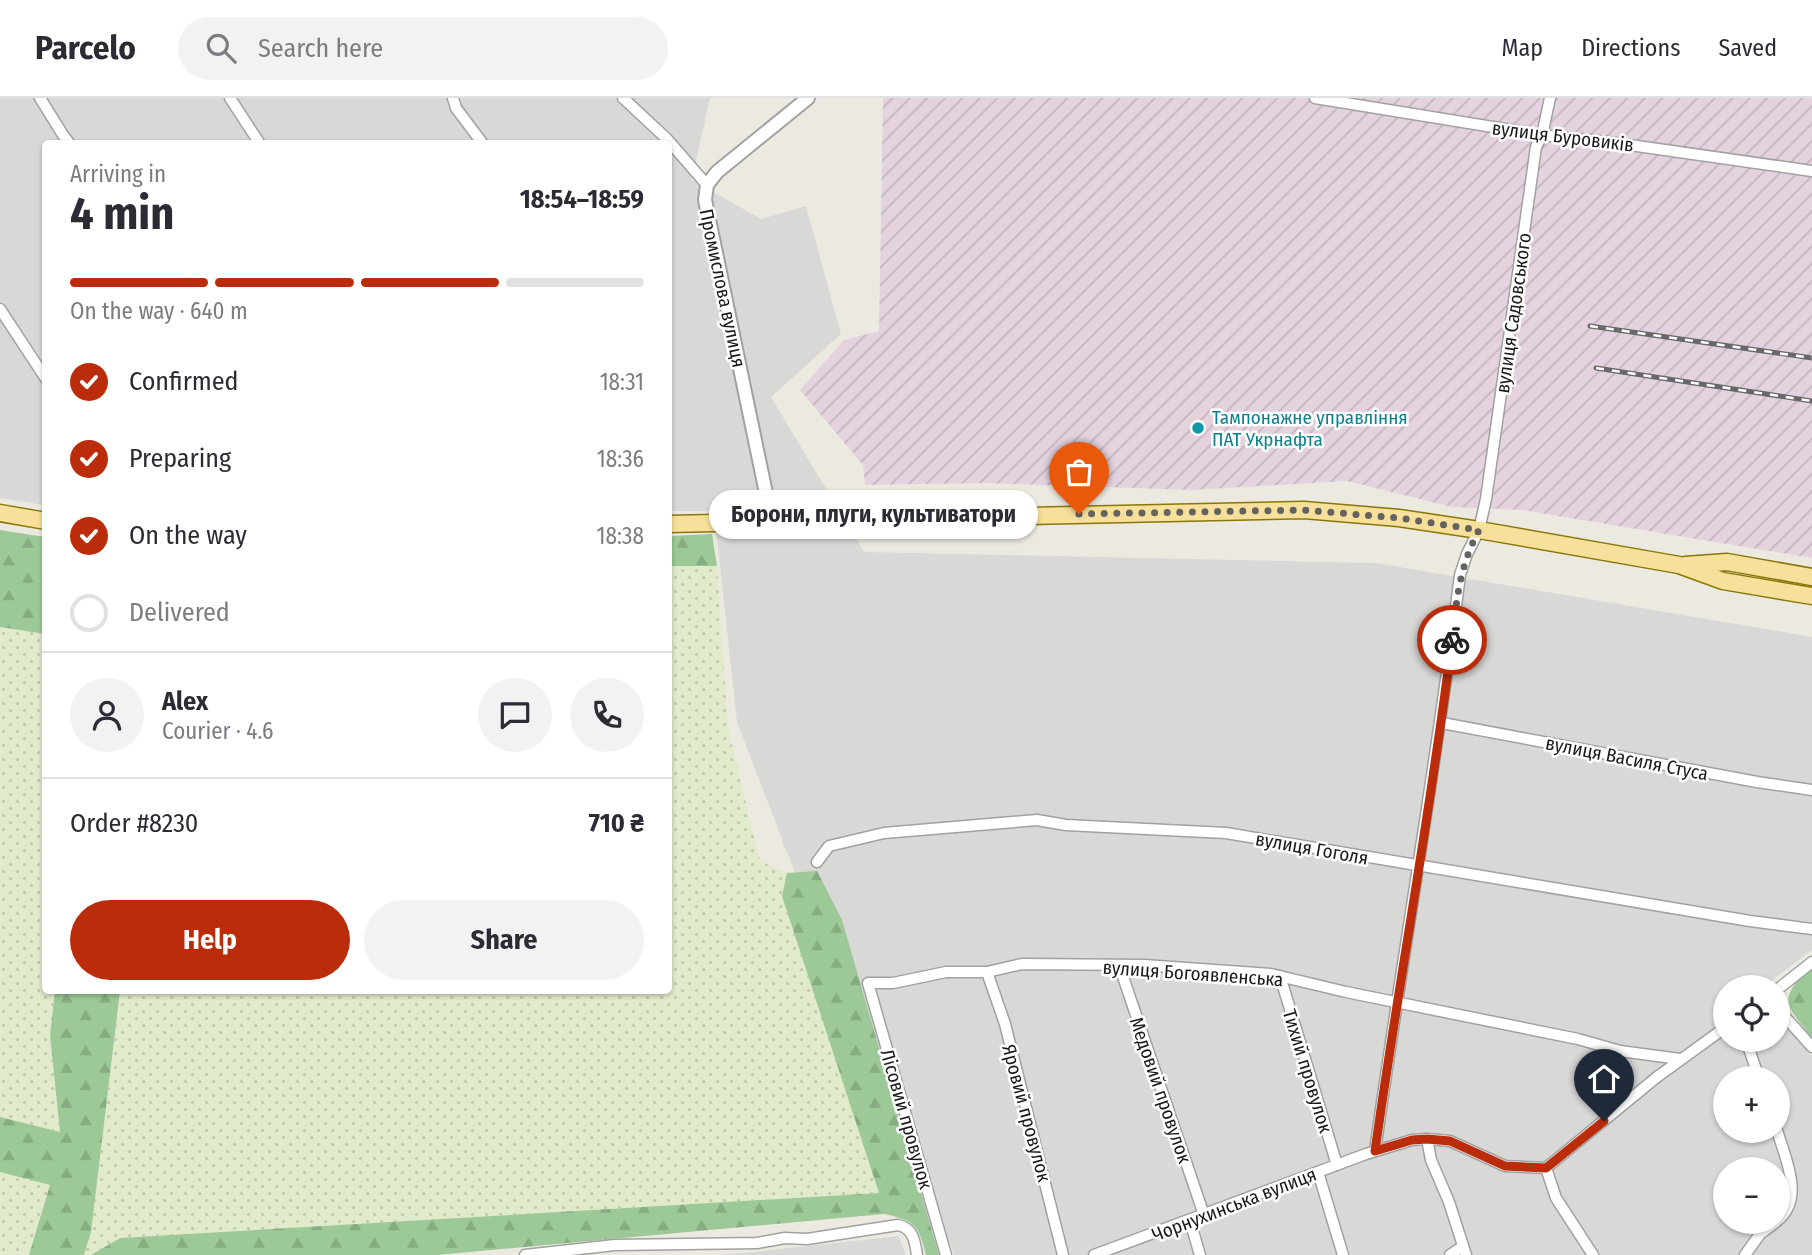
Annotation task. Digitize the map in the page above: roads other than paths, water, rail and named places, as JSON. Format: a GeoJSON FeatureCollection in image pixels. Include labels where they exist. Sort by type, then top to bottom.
{"type":"FeatureCollection","features":[{"type":"Feature","properties":{"kind":"main road"},"geometry":{"type":"LineString","coordinates":[[672,524],[1304,510],[1399,518],[1479,530],[1679,565],[1723,581],[1812,596]]}},
{"type":"Feature","properties":{"kind":"main road"},"geometry":{"type":"LineString","coordinates":[[0,513],[42,520]]}},
{"type":"Feature","properties":{"kind":"main road"},"geometry":{"type":"LineString","coordinates":[[1679,565],[1727,562],[1812,577]]}},
{"type":"Feature","properties":{"kind":"street"},"geometry":{"type":"LineString","coordinates":[[40,98],[66,140]]}},
{"type":"Feature","properties":{"kind":"street"},"geometry":{"type":"LineString","coordinates":[[230,98],[257,140]]}},
{"type":"Feature","properties":{"kind":"street"},"geometry":{"type":"LineString","coordinates":[[453,98],[456,108],[480,140]]}},
{"type":"Feature","properties":{"kind":"street"},"geometry":{"type":"LineString","coordinates":[[623,98],[668,140]]}},
{"type":"Feature","properties":{"kind":"street","name":"Промислова вулиця"},"geometry":{"type":"LineString","coordinates":[[772,522],[705,200],[707,185],[717,172],[808,98]]}},
{"type":"Feature","properties":{"kind":"street","name":"вулиця Буровиків"},"geometry":{"type":"LineString","coordinates":[[1315,98],[1542,135],[1812,171]]}},
{"type":"Feature","properties":{"kind":"street","name":"вулиця Садовського"},"geometry":{"type":"LineString","coordinates":[[1375,1151],[1396,1001],[1442,723],[1460,575],[1466,554],[1479,530],[1486,499],[1536,147],[1542,135],[1550,98]]}},
{"type":"Feature","properties":{"kind":"street"},"geometry":{"type":"LineString","coordinates":[[672,145],[707,185]]}},
{"type":"Feature","properties":{"kind":"street"},"geometry":{"type":"LineString","coordinates":[[0,309],[42,373]]}},
{"type":"Feature","properties":{"kind":"street","name":"вулиця Василя Стуса"},"geometry":{"type":"LineString","coordinates":[[1442,723],[1743,780],[1812,790]]}},
{"type":"Feature","properties":{"kind":"street","name":"вулиця Гоголя"},"geometry":{"type":"LineString","coordinates":[[817,862],[830,846],[884,833],[1037,820],[1066,825],[1226,833],[1750,921],[1812,929]]}},
{"type":"Feature","properties":{"kind":"street"},"geometry":{"type":"LineString","coordinates":[[1790,979],[1812,962]]}},
{"type":"Feature","properties":{"kind":"street","name":"вулиця Богоявленська"},"geometry":{"type":"LineString","coordinates":[[868,983],[893,983],[946,972],[987,972],[1022,964],[1169,967],[1280,976],[1620,1051],[1680,1059]]}},
{"type":"Feature","properties":{"kind":"street","name":"Медовий провулок"},"geometry":{"type":"LineString","coordinates":[[1119,965],[1204,1215]]}},
{"type":"Feature","properties":{"kind":"street","name":"Яровий провулок"},"geometry":{"type":"LineString","coordinates":[[987,972],[1005,1024],[1063,1255]]}},
{"type":"Feature","properties":{"kind":"street","name":"Тихий провулок"},"geometry":{"type":"LineString","coordinates":[[1280,976],[1337,1165]]}},
{"type":"Feature","properties":{"kind":"street","name":"Лісовий провулок"},"geometry":{"type":"LineString","coordinates":[[868,983],[946,1255]]}},
{"type":"Feature","properties":{"kind":"street"},"geometry":{"type":"LineString","coordinates":[[1790,1022],[1812,1047]]}},
{"type":"Feature","properties":{"kind":"street"},"geometry":{"type":"LineString","coordinates":[[1450,1255],[1464,1251],[1449,1202],[1431,1160],[1427,1139],[1450,1141],[1505,1166],[1546,1168],[1680,1059],[1713,1036]]}},
{"type":"Feature","properties":{"kind":"street","name":"Чорнухинська вулиця"},"geometry":{"type":"LineString","coordinates":[[1094,1255],[1375,1151],[1412,1140],[1427,1139]]}},
{"type":"Feature","properties":{"kind":"street"},"geometry":{"type":"LineString","coordinates":[[1546,1168],[1549,1184],[1556,1198],[1592,1255]]}},
{"type":"Feature","properties":{"kind":"street"},"geometry":{"type":"LineString","coordinates":[[1318,1172],[1343,1255]]}},
{"type":"Feature","properties":{"kind":"street"},"geometry":{"type":"LineString","coordinates":[[1790,1174],[1790,1200]]}},
{"type":"Feature","properties":{"kind":"street"},"geometry":{"type":"LineString","coordinates":[[1190,1221],[1200,1255]]}},
{"type":"Feature","properties":{"kind":"street"},"geometry":{"type":"LineString","coordinates":[[524,1255],[615,1245],[654,1246],[709,1242],[733,1250],[785,1238],[807,1239],[898,1225],[910,1231],[917,1255]]}},
{"type":"Feature","properties":{"kind":"street"},"geometry":{"type":"LineString","coordinates":[[1745,1255],[1760,1234]]}},
{"type":"Feature","properties":{"kind":"railway"},"geometry":{"type":"LineString","coordinates":[[1590,326],[1812,358]]}},
{"type":"Feature","properties":{"kind":"railway"},"geometry":{"type":"LineString","coordinates":[[1596,368],[1812,401]]}},
{"type":"Feature","properties":{"kind":"place","name":"Тампонажне управління ПАТ Укрнафта"},"geometry":{"type":"Point","coordinates":[1198,428]}},
{"type":"Feature","properties":{"kind":"place","name":"Борони, плуги, культиватори"},"geometry":{"type":"Point","coordinates":[1079,514]}}]}
